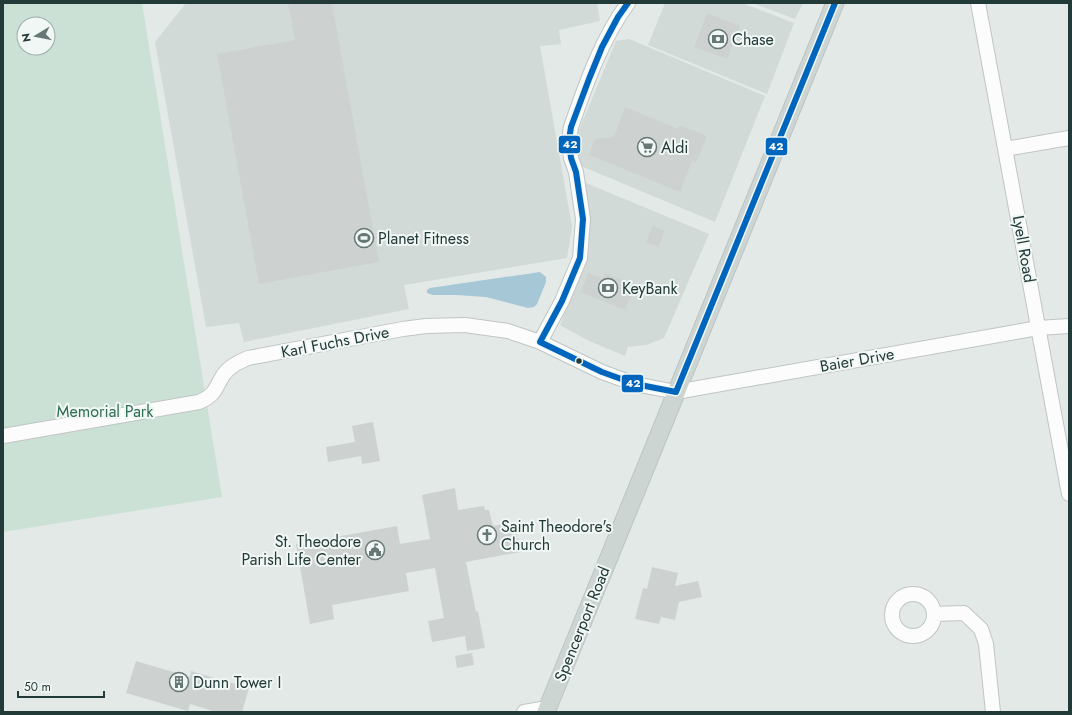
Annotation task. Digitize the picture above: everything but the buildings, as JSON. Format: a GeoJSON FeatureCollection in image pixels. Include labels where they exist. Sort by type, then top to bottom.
{"type":"FeatureCollection","features":[{"type":"Feature","properties":{"kind":"main road","name":"Spencerport Road"},"geometry":{"type":"LineString","coordinates":[[547,710],[835,3]]}},
{"type":"Feature","properties":{"kind":"street"},"geometry":{"type":"LineString","coordinates":[[540,342],[562,301],[580,258],[582,219],[576,172],[571,158],[569,140],[571,127],[602,46],[612,27],[628,3]]}},
{"type":"Feature","properties":{"kind":"street","name":"Lyell Road"},"geometry":{"type":"LineString","coordinates":[[978,3],[1069,494]]}},
{"type":"Feature","properties":{"kind":"street"},"geometry":{"type":"LineString","coordinates":[[1006,149],[1069,138]]}},
{"type":"Feature","properties":{"kind":"street","name":"Karl Fuchs Drive"},"geometry":{"type":"LineString","coordinates":[[3,436],[199,402],[213,394],[225,373],[232,366],[248,358],[403,329],[445,324],[484,326],[508,330],[567,354],[602,372],[635,384],[676,392]]}},
{"type":"Feature","properties":{"kind":"street","name":"Baier Drive"},"geometry":{"type":"LineString","coordinates":[[676,392],[1038,328],[1069,326]]}},
{"type":"Feature","properties":{"kind":"street"},"geometry":{"type":"LineString","coordinates":[[934,614],[964,613],[981,628],[986,644],[993,712]]}},
{"type":"Feature","properties":{"kind":"street"},"geometry":{"type":"LineString","coordinates":[[524,712],[547,710]]}},
{"type":"Feature","properties":{"kind":"shaded area"},"geometry":{"type":"Polygon","coordinates":[[[186,3],[597,3],[600,21],[559,30],[561,44],[540,46],[572,227],[567,258],[404,285],[409,309],[244,342],[239,323],[206,327],[155,42],[186,3]]]}},
{"type":"Feature","properties":{"kind":"shaded area"},"geometry":{"type":"Polygon","coordinates":[[[665,3],[742,3],[794,23],[767,94],[648,45],[665,3]]]}},
{"type":"Feature","properties":{"kind":"shaded area"},"geometry":{"type":"Polygon","coordinates":[[[753,3],[803,3],[795,19],[753,3]]]}},
{"type":"Feature","properties":{"kind":"shaded area"},"geometry":{"type":"Polygon","coordinates":[[[629,39],[765,96],[715,222],[581,166],[576,137],[616,41],[629,39]]]}},
{"type":"Feature","properties":{"kind":"shaded area"},"geometry":{"type":"Polygon","coordinates":[[[581,181],[709,234],[664,338],[646,345],[628,347],[625,356],[589,341],[560,325],[589,252],[590,220],[581,181]]]}},
{"type":"Feature","properties":{"kind":"green space","name":"Memorial Park"},"geometry":{"type":"Polygon","coordinates":[[[3,3],[142,3],[222,497],[3,532],[3,3]]]}},
{"type":"Feature","properties":{"kind":"water"},"geometry":{"type":"Polygon","coordinates":[[[540,272],[546,277],[546,282],[537,304],[534,307],[528,308],[486,297],[433,295],[427,293],[427,290],[430,288],[540,272]]]}},
{"type":"Feature","properties":{"kind":"transit line","name":"42"},"geometry":{"type":"LineString","coordinates":[[628,3],[618,17],[602,47],[571,127],[569,140],[571,158],[576,172],[583,219],[580,258],[562,301],[540,342],[602,372],[635,384],[676,392],[835,3]]}},
{"type":"Feature","properties":{"kind":"place","name":"Chase"},"geometry":{"type":"Point","coordinates":[718,39]}},
{"type":"Feature","properties":{"kind":"place","name":"Aldi"},"geometry":{"type":"Point","coordinates":[647,147]}},
{"type":"Feature","properties":{"kind":"place","name":"Planet Fitness"},"geometry":{"type":"Point","coordinates":[364,238]}},
{"type":"Feature","properties":{"kind":"place","name":"KeyBank"},"geometry":{"type":"Point","coordinates":[608,288]}},
{"type":"Feature","properties":{"kind":"place","name":"Saint Theodore's Church"},"geometry":{"type":"Point","coordinates":[487,535]}},
{"type":"Feature","properties":{"kind":"place","name":"St. Theodore Parish Life Center"},"geometry":{"type":"Point","coordinates":[375,550]}},
{"type":"Feature","properties":{"kind":"place","name":"Dunn Tower I"},"geometry":{"type":"Point","coordinates":[179,682]}}]}
